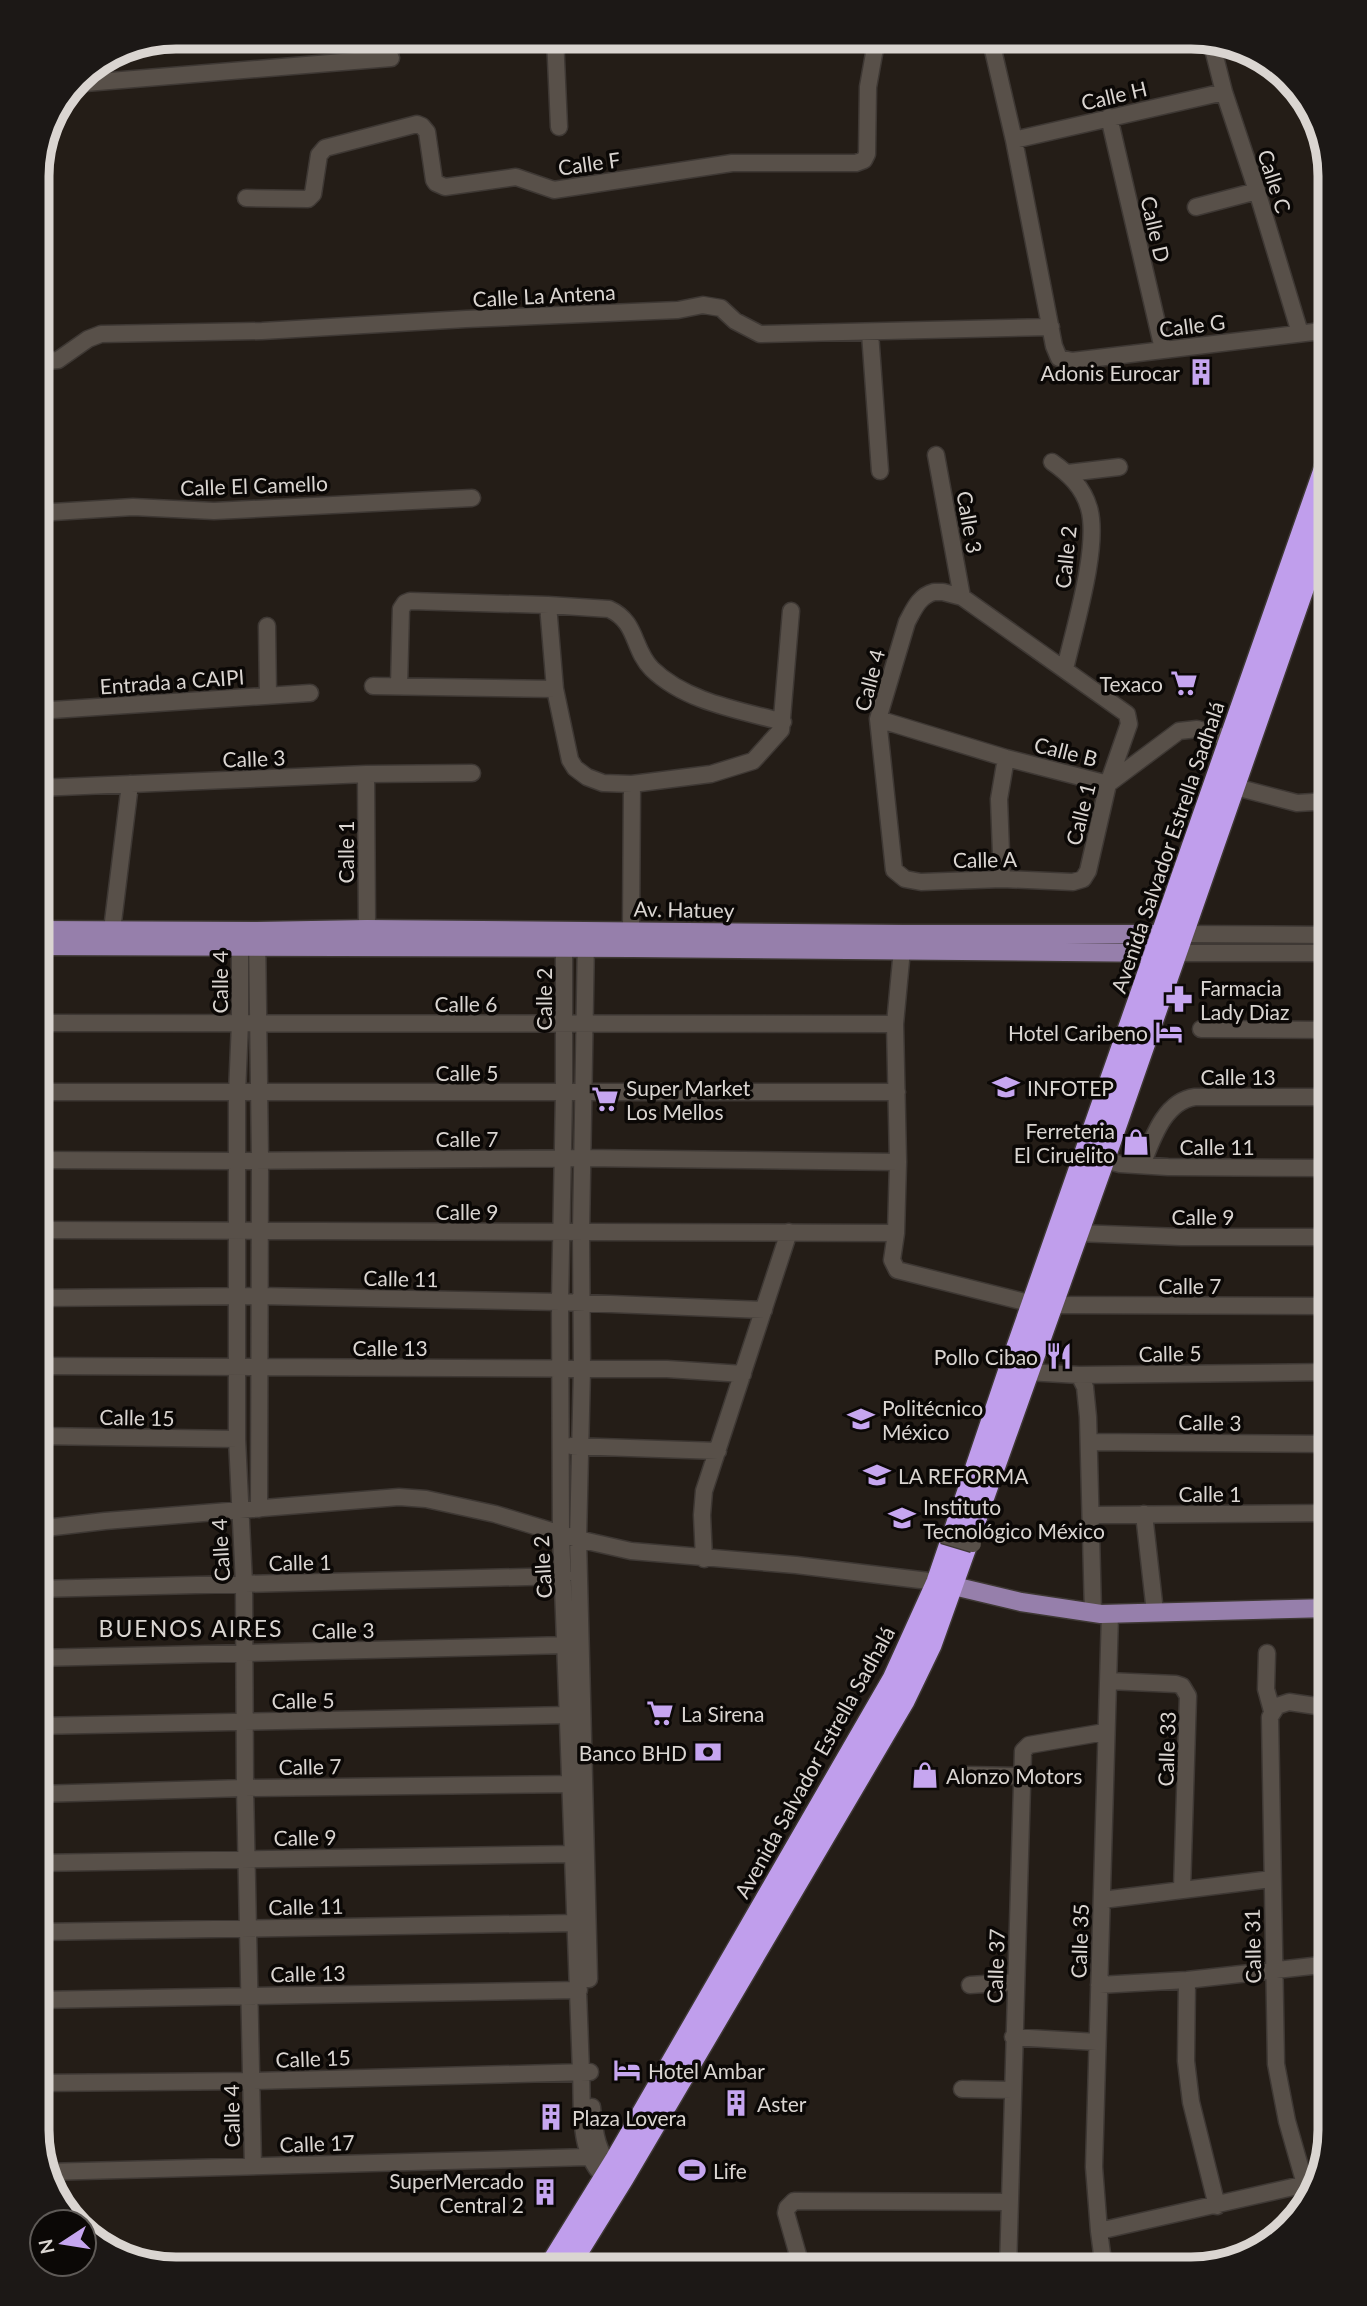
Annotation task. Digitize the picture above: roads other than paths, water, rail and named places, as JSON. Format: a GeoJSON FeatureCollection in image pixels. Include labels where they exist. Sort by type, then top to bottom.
{"type":"FeatureCollection","features":[{"type":"Feature","properties":{"kind":"highway","name":"Avenida Salvador Estrella Sadhalá"},"geometry":{"type":"LineString","coordinates":[[1224,784],[1230,739],[1318,506]]}},
{"type":"Feature","properties":{"kind":"highway","name":"Avenida Salvador Estrella Sadhalá"},"geometry":{"type":"LineString","coordinates":[[573,2257],[614,2178],[904,1701],[931,1645],[946,1584],[1224,784],[1318,543]]}},
{"type":"Feature","properties":{"kind":"highway","name":"Avenida Salvador Estrella Sadhalá"},"geometry":{"type":"LineString","coordinates":[[1042,1305],[1076,1234],[1104,1160],[1169,944]]}},
{"type":"Feature","properties":{"kind":"highway","name":"Avenida Salvador Estrella Sadhalá"},"geometry":{"type":"LineString","coordinates":[[557,2257],[614,2178]]}},
{"type":"Feature","properties":{"kind":"main road","name":"Av. Hatuey"},"geometry":{"type":"LineString","coordinates":[[49,930],[112,930],[248,939],[367,929],[564,940]]}},
{"type":"Feature","properties":{"kind":"main road","name":"Av. Hatuey"},"geometry":{"type":"LineString","coordinates":[[586,940],[631,931],[902,942]]}},
{"type":"Feature","properties":{"kind":"main road","name":"Av. Hatuey"},"geometry":{"type":"LineString","coordinates":[[49,946],[248,939],[1169,944]]}},
{"type":"Feature","properties":{"kind":"main road"},"geometry":{"type":"LineString","coordinates":[[946,1584],[1034,1604],[1101,1614],[1318,1608]]}},
{"type":"Feature","properties":{"kind":"street"},"geometry":{"type":"LineString","coordinates":[[556,49],[559,127]]}},
{"type":"Feature","properties":{"kind":"street","name":"Calle F"},"geometry":{"type":"LineString","coordinates":[[246,198],[308,199],[313,194],[319,155],[325,148],[417,124],[427,132],[434,180],[445,187],[516,177],[554,190],[732,163],[856,163],[864,160],[867,154],[869,87],[875,49]]}},
{"type":"Feature","properties":{"kind":"street"},"geometry":{"type":"LineString","coordinates":[[993,49],[1014,140],[1051,327]]}},
{"type":"Feature","properties":{"kind":"street","name":"Calle C"},"geometry":{"type":"LineString","coordinates":[[1213,51],[1300,333]]}},
{"type":"Feature","properties":{"kind":"street"},"geometry":{"type":"LineString","coordinates":[[89,83],[391,58]]}},
{"type":"Feature","properties":{"kind":"street","name":"Calle H"},"geometry":{"type":"LineString","coordinates":[[1014,140],[1224,92]]}},
{"type":"Feature","properties":{"kind":"street","name":"Calle D"},"geometry":{"type":"LineString","coordinates":[[1109,117],[1163,349]]}},
{"type":"Feature","properties":{"kind":"street"},"geometry":{"type":"LineString","coordinates":[[1196,207],[1257,191]]}},
{"type":"Feature","properties":{"kind":"street","name":"Calle La Antena"},"geometry":{"type":"LineString","coordinates":[[49,361],[58,360],[88,339],[101,334],[262,331],[678,310],[704,305],[721,308],[735,321],[760,334],[1051,327]]}},
{"type":"Feature","properties":{"kind":"street","name":"Calle G"},"geometry":{"type":"LineString","coordinates":[[1051,327],[1055,353],[1059,358],[1072,361],[1318,331]]}},
{"type":"Feature","properties":{"kind":"street"},"geometry":{"type":"LineString","coordinates":[[870,332],[880,471]]}},
{"type":"Feature","properties":{"kind":"street","name":"Calle 3"},"geometry":{"type":"LineString","coordinates":[[936,455],[962,597]]}},
{"type":"Feature","properties":{"kind":"street","name":"Calle 2"},"geometry":{"type":"LineString","coordinates":[[1052,462],[1068,473],[1084,497],[1091,523],[1082,599],[1065,669]]}},
{"type":"Feature","properties":{"kind":"street"},"geometry":{"type":"LineString","coordinates":[[1068,473],[1119,467]]}},
{"type":"Feature","properties":{"kind":"street","name":"Calle El Camello"},"geometry":{"type":"LineString","coordinates":[[49,512],[133,507],[214,511],[472,498]]}},
{"type":"Feature","properties":{"kind":"street","name":"Calle 4"},"geometry":{"type":"LineString","coordinates":[[892,866],[878,719],[907,622],[914,608],[925,595],[943,592],[962,597]]}},
{"type":"Feature","properties":{"kind":"street"},"geometry":{"type":"LineString","coordinates":[[962,597],[1065,669]]}},
{"type":"Feature","properties":{"kind":"street"},"geometry":{"type":"LineString","coordinates":[[400,686],[401,609],[405,603],[417,601],[609,609],[627,621],[645,661],[679,690],[729,708],[783,722]]}},
{"type":"Feature","properties":{"kind":"street"},"geometry":{"type":"LineString","coordinates":[[548,605],[555,689],[570,760],[587,778],[603,783],[632,784],[711,774],[753,761],[781,730],[791,611]]}},
{"type":"Feature","properties":{"kind":"street"},"geometry":{"type":"LineString","coordinates":[[267,626],[268,695]]}},
{"type":"Feature","properties":{"kind":"street","name":"Calle 1"},"geometry":{"type":"LineString","coordinates":[[1065,669],[1122,710],[1129,719],[1128,729],[1108,784],[1088,871],[1083,879]]}},
{"type":"Feature","properties":{"kind":"street"},"geometry":{"type":"LineString","coordinates":[[373,686],[555,689]]}},
{"type":"Feature","properties":{"kind":"street","name":"Entrada a CAIPI"},"geometry":{"type":"LineString","coordinates":[[49,710],[310,693]]}},
{"type":"Feature","properties":{"kind":"street","name":"Calle B"},"geometry":{"type":"LineString","coordinates":[[878,719],[1006,758],[1108,784],[1179,731],[1197,729],[1230,739]]}},
{"type":"Feature","properties":{"kind":"street"},"geometry":{"type":"LineString","coordinates":[[1002,879],[999,799],[1006,758]]}},
{"type":"Feature","properties":{"kind":"street","name":"Calle 3"},"geometry":{"type":"LineString","coordinates":[[49,787],[366,774],[472,773]]}},
{"type":"Feature","properties":{"kind":"street","name":"Calle 1"},"geometry":{"type":"LineString","coordinates":[[366,774],[367,929]]}},
{"type":"Feature","properties":{"kind":"street"},"geometry":{"type":"LineString","coordinates":[[112,930],[130,784]]}},
{"type":"Feature","properties":{"kind":"street"},"geometry":{"type":"LineString","coordinates":[[631,931],[632,784]]}},
{"type":"Feature","properties":{"kind":"street"},"geometry":{"type":"LineString","coordinates":[[1224,784],[1297,803],[1318,802]]}},
{"type":"Feature","properties":{"kind":"street","name":"Calle A"},"geometry":{"type":"LineString","coordinates":[[892,866],[898,874],[914,881],[1083,879]]}},
{"type":"Feature","properties":{"kind":"street","name":"Av. Hatuey"},"geometry":{"type":"LineString","coordinates":[[1169,944],[1318,936]]}},
{"type":"Feature","properties":{"kind":"street","name":"Calle 4"},"geometry":{"type":"LineString","coordinates":[[248,939],[237,1093],[237,1439],[244,1584],[245,1788],[253,2166]]}},
{"type":"Feature","properties":{"kind":"street","name":"Calle 4"},"geometry":{"type":"LineString","coordinates":[[248,939],[259,1024],[258,1509]]}},
{"type":"Feature","properties":{"kind":"street","name":"Calle 2"},"geometry":{"type":"LineString","coordinates":[[564,940],[560,1232],[561,1533],[564,1576],[573,1607],[586,2072],[584,2141],[589,2157],[614,2178]]}},
{"type":"Feature","properties":{"kind":"street","name":"Calle 2"},"geometry":{"type":"LineString","coordinates":[[586,940],[581,1233],[581,1446],[578,1539],[567,1646],[569,1715],[578,1784],[574,1854],[579,1990],[586,2072],[596,2137],[614,2178]]}},
{"type":"Feature","properties":{"kind":"street"},"geometry":{"type":"LineString","coordinates":[[902,942],[895,1024],[898,1163],[896,1233],[892,1260],[897,1270],[1042,1305]]}},
{"type":"Feature","properties":{"kind":"street","name":"Av. Hatuey"},"geometry":{"type":"LineString","coordinates":[[1169,944],[1318,952]]}},
{"type":"Feature","properties":{"kind":"street","name":"Calle 6"},"geometry":{"type":"LineString","coordinates":[[49,1023],[895,1024]]}},
{"type":"Feature","properties":{"kind":"street"},"geometry":{"type":"LineString","coordinates":[[1201,1030],[1318,1030]]}},
{"type":"Feature","properties":{"kind":"street","name":"Calle 5"},"geometry":{"type":"LineString","coordinates":[[49,1092],[897,1092]]}},
{"type":"Feature","properties":{"kind":"street","name":"Calle 13"},"geometry":{"type":"LineString","coordinates":[[1142,1165],[1163,1121],[1175,1104],[1183,1099],[1318,1097]]}},
{"type":"Feature","properties":{"kind":"street","name":"Calle 7"},"geometry":{"type":"LineString","coordinates":[[49,1160],[583,1158],[898,1163]]}},
{"type":"Feature","properties":{"kind":"street","name":"Calle 11"},"geometry":{"type":"LineString","coordinates":[[1104,1160],[1120,1164],[1203,1168],[1318,1168]]}},
{"type":"Feature","properties":{"kind":"street","name":"Calle 9"},"geometry":{"type":"LineString","coordinates":[[49,1230],[896,1233]]}},
{"type":"Feature","properties":{"kind":"street"},"geometry":{"type":"LineString","coordinates":[[704,1559],[703,1497],[789,1232]]}},
{"type":"Feature","properties":{"kind":"street","name":"Calle 9"},"geometry":{"type":"LineString","coordinates":[[1076,1234],[1318,1237]]}},
{"type":"Feature","properties":{"kind":"street","name":"Calle 11"},"geometry":{"type":"LineString","coordinates":[[49,1298],[259,1296],[560,1302],[764,1310]]}},
{"type":"Feature","properties":{"kind":"street","name":"Calle 7"},"geometry":{"type":"LineString","coordinates":[[1042,1305],[1318,1306]]}},
{"type":"Feature","properties":{"kind":"street","name":"Calle 13"},"geometry":{"type":"LineString","coordinates":[[49,1366],[667,1369],[743,1374]]}},
{"type":"Feature","properties":{"kind":"street","name":"Calle 5"},"geometry":{"type":"LineString","coordinates":[[1019,1370],[1079,1375],[1318,1372]]}},
{"type":"Feature","properties":{"kind":"street","name":"Calle 35"},"geometry":{"type":"LineString","coordinates":[[1079,1375],[1086,1391],[1091,1515],[1108,1681],[1094,2167],[1102,2257]]}},
{"type":"Feature","properties":{"kind":"street","name":"Calle 15"},"geometry":{"type":"LineString","coordinates":[[49,1436],[237,1439]]}},
{"type":"Feature","properties":{"kind":"street","name":"Calle 3"},"geometry":{"type":"LineString","coordinates":[[1089,1442],[1318,1444]]}},
{"type":"Feature","properties":{"kind":"street"},"geometry":{"type":"LineString","coordinates":[[561,1445],[718,1451]]}},
{"type":"Feature","properties":{"kind":"street"},"geometry":{"type":"LineString","coordinates":[[49,1528],[389,1498],[426,1499],[495,1514],[578,1539],[631,1551],[796,1565],[946,1584]]}},
{"type":"Feature","properties":{"kind":"street","name":"Calle 1"},"geometry":{"type":"LineString","coordinates":[[1091,1515],[1318,1513]]}},
{"type":"Feature","properties":{"kind":"street"},"geometry":{"type":"LineString","coordinates":[[1144,1514],[1155,1612]]}},
{"type":"Feature","properties":{"kind":"street"},"geometry":{"type":"LineString","coordinates":[[943,1535],[973,1544]]}},
{"type":"Feature","properties":{"kind":"street","name":"Calle 1"},"geometry":{"type":"LineString","coordinates":[[49,1589],[564,1576]]}},
{"type":"Feature","properties":{"kind":"street","name":"Calle 3"},"geometry":{"type":"LineString","coordinates":[[49,1658],[567,1646]]}},
{"type":"Feature","properties":{"kind":"street","name":"Calle 31"},"geometry":{"type":"LineString","coordinates":[[1267,1653],[1266,1689],[1274,1708],[1270,1717],[1276,2064],[1287,2121],[1308,2178]]}},
{"type":"Feature","properties":{"kind":"street","name":"Calle 33"},"geometry":{"type":"LineString","coordinates":[[1108,1681],[1176,1684],[1182,1686],[1188,1696],[1182,1890]]}},
{"type":"Feature","properties":{"kind":"street"},"geometry":{"type":"LineString","coordinates":[[1274,1708],[1289,1702],[1318,1706]]}},
{"type":"Feature","properties":{"kind":"street","name":"Calle 5"},"geometry":{"type":"LineString","coordinates":[[49,1726],[569,1715]]}},
{"type":"Feature","properties":{"kind":"street","name":"Calle 37"},"geometry":{"type":"LineString","coordinates":[[1008,2257],[1023,1751],[1029,1745],[1105,1732]]}},
{"type":"Feature","properties":{"kind":"street"},"geometry":{"type":"LineString","coordinates":[[967,1775],[1022,1776]]}},
{"type":"Feature","properties":{"kind":"street","name":"Calle 7"},"geometry":{"type":"LineString","coordinates":[[49,1794],[578,1784]]}},
{"type":"Feature","properties":{"kind":"street","name":"Calle 9"},"geometry":{"type":"LineString","coordinates":[[49,1863],[574,1854]]}},
{"type":"Feature","properties":{"kind":"street"},"geometry":{"type":"LineString","coordinates":[[1102,1900],[1272,1879]]}},
{"type":"Feature","properties":{"kind":"street","name":"Calle 11"},"geometry":{"type":"LineString","coordinates":[[49,1932],[577,1923]]}},
{"type":"Feature","properties":{"kind":"street"},"geometry":{"type":"LineString","coordinates":[[1099,1986],[1187,1980],[1318,1965]]}},
{"type":"Feature","properties":{"kind":"street"},"geometry":{"type":"LineString","coordinates":[[1187,1980],[1186,2061],[1191,2102],[1217,2206]]}},
{"type":"Feature","properties":{"kind":"street"},"geometry":{"type":"LineString","coordinates":[[970,1985],[1015,1982]]}},
{"type":"Feature","properties":{"kind":"street","name":"Calle 13"},"geometry":{"type":"LineString","coordinates":[[49,2000],[579,1990]]}},
{"type":"Feature","properties":{"kind":"street"},"geometry":{"type":"LineString","coordinates":[[1013,2036],[1097,2042]]}},
{"type":"Feature","properties":{"kind":"street","name":"Calle 15"},"geometry":{"type":"LineString","coordinates":[[49,2083],[251,2081],[586,2072]]}},
{"type":"Feature","properties":{"kind":"street"},"geometry":{"type":"LineString","coordinates":[[962,2089],[1012,2090]]}},
{"type":"Feature","properties":{"kind":"street","name":"Calle 17"},"geometry":{"type":"LineString","coordinates":[[56,2172],[589,2157]]}},
{"type":"Feature","properties":{"kind":"street"},"geometry":{"type":"LineString","coordinates":[[1099,2231],[1306,2184]]}},
{"type":"Feature","properties":{"kind":"street"},"geometry":{"type":"LineString","coordinates":[[799,2257],[786,2213],[794,2201],[1009,2202]]}},
{"type":"Feature","properties":{"kind":"place","name":"Adonis Eurocar"},"geometry":{"type":"Point","coordinates":[1201,372]}},
{"type":"Feature","properties":{"kind":"place","name":"Texaco"},"geometry":{"type":"Point","coordinates":[1184,683]}},
{"type":"Feature","properties":{"kind":"place","name":"Farmacia Lady Diaz"},"geometry":{"type":"Point","coordinates":[1179,999]}},
{"type":"Feature","properties":{"kind":"place","name":"Hotel Caribeno"},"geometry":{"type":"Point","coordinates":[1169,1032]}},
{"type":"Feature","properties":{"kind":"place","name":"INFOTEP"},"geometry":{"type":"Point","coordinates":[1006,1087]}},
{"type":"Feature","properties":{"kind":"place","name":"Super Market Los Mellos"},"geometry":{"type":"Point","coordinates":[605,1099]}},
{"type":"Feature","properties":{"kind":"place","name":"Ferreteria El Ciruelito"},"geometry":{"type":"Point","coordinates":[1136,1142]}},
{"type":"Feature","properties":{"kind":"place","name":"Pollo Cibao"},"geometry":{"type":"Point","coordinates":[1059,1356]}},
{"type":"Feature","properties":{"kind":"place","name":"Politécnico México"},"geometry":{"type":"Point","coordinates":[861,1419]}},
{"type":"Feature","properties":{"kind":"place","name":"LA REFORMA"},"geometry":{"type":"Point","coordinates":[877,1475]}},
{"type":"Feature","properties":{"kind":"place","name":"Instituto Tecnológico México"},"geometry":{"type":"Point","coordinates":[902,1518]}},
{"type":"Feature","properties":{"kind":"place","name":"La Sirena"},"geometry":{"type":"Point","coordinates":[660,1713]}},
{"type":"Feature","properties":{"kind":"place","name":"Banco BHD"},"geometry":{"type":"Point","coordinates":[708,1752]}},
{"type":"Feature","properties":{"kind":"place","name":"Alonzo Motors"},"geometry":{"type":"Point","coordinates":[925,1775]}},
{"type":"Feature","properties":{"kind":"place","name":"Hotel Ambar"},"geometry":{"type":"Point","coordinates":[627,2070]}},
{"type":"Feature","properties":{"kind":"place","name":"Aster"},"geometry":{"type":"Point","coordinates":[736,2103]}},
{"type":"Feature","properties":{"kind":"place","name":"Plaza Lovera"},"geometry":{"type":"Point","coordinates":[551,2117]}},
{"type":"Feature","properties":{"kind":"place","name":"Life"},"geometry":{"type":"Point","coordinates":[692,2170]}},
{"type":"Feature","properties":{"kind":"place","name":"SuperMercado Central 2"},"geometry":{"type":"Point","coordinates":[545,2192]}},
{"type":"Feature","properties":{"kind":"district","name":"BUENOS AIRES"},"geometry":{"type":"Point","coordinates":[191,1628]}}]}
